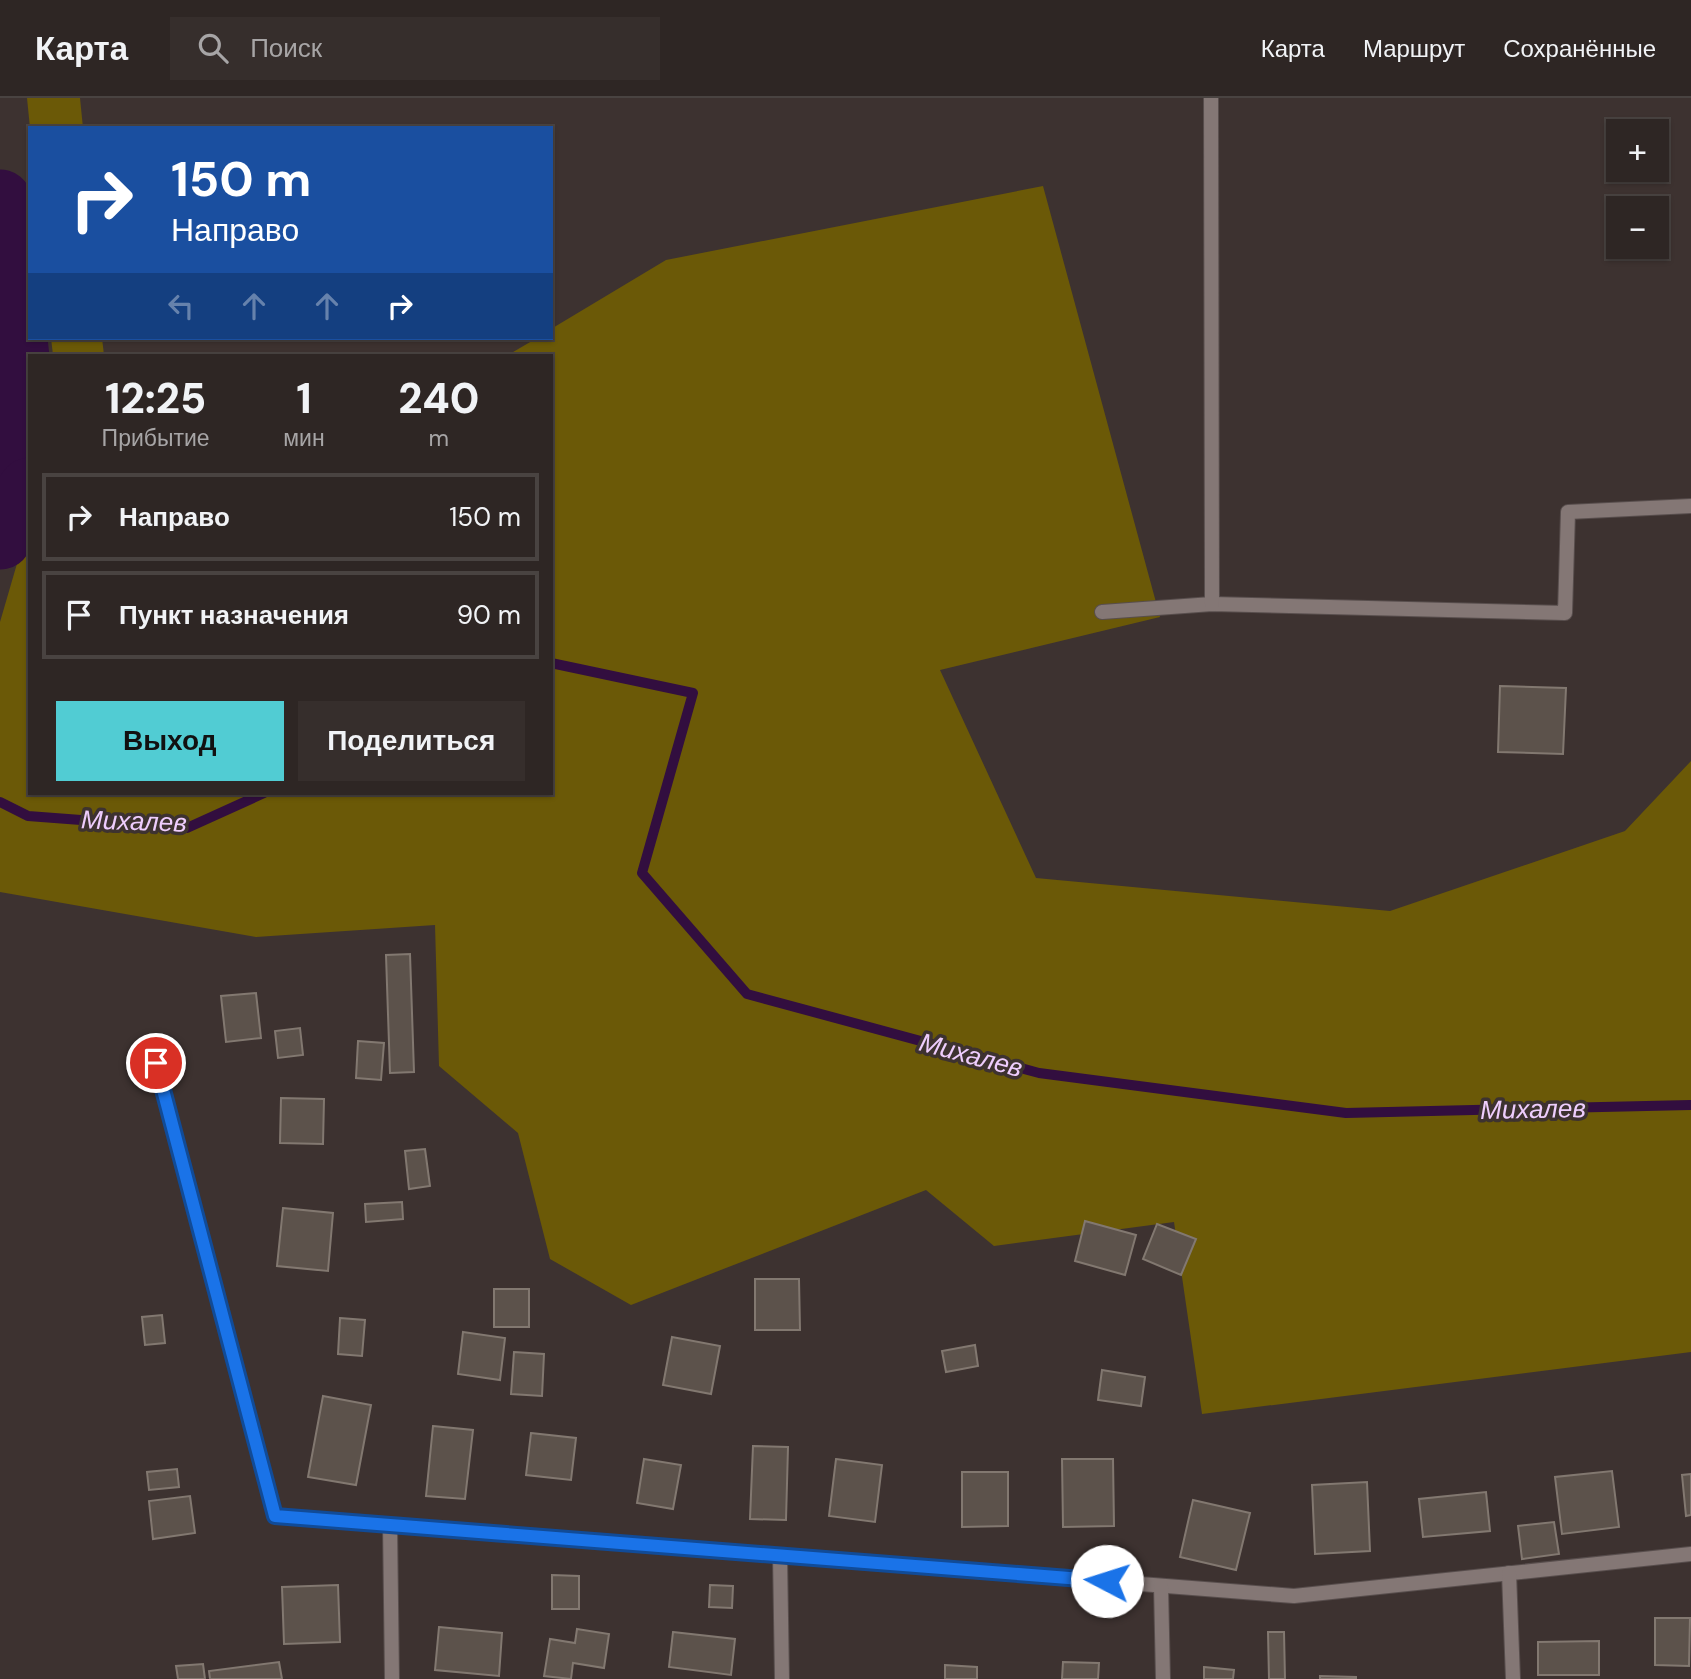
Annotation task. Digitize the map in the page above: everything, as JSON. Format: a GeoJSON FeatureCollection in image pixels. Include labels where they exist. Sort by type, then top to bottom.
{"type":"FeatureCollection","features":[{"type":"Feature","properties":{"kind":"street"},"geometry":{"type":"LineString","coordinates":[[1211,98],[1212,604]]}},
{"type":"Feature","properties":{"kind":"street"},"geometry":{"type":"LineString","coordinates":[[1102,612],[1212,604],[1565,613],[1568,512],[1691,506]]}},
{"type":"Feature","properties":{"kind":"street"},"geometry":{"type":"LineString","coordinates":[[156,1063],[275,1516],[1294,1596],[1691,1554]]}},
{"type":"Feature","properties":{"kind":"street"},"geometry":{"type":"LineString","coordinates":[[390,1525],[393,1679]]}},
{"type":"Feature","properties":{"kind":"street"},"geometry":{"type":"LineString","coordinates":[[780,1556],[782,1679]]}},
{"type":"Feature","properties":{"kind":"street"},"geometry":{"type":"LineString","coordinates":[[1509,1573],[1513,1679]]}},
{"type":"Feature","properties":{"kind":"street"},"geometry":{"type":"LineString","coordinates":[[1161,1586],[1163,1679]]}},
{"type":"Feature","properties":{"kind":"shaded area"},"geometry":{"type":"Polygon","coordinates":[[[27,98],[80,98],[83,126],[30,126],[27,98]]]}},
{"type":"Feature","properties":{"kind":"shaded area"},"geometry":{"type":"Polygon","coordinates":[[[1043,186],[1160,617],[940,670],[1036,878],[1390,911],[1625,831],[1691,761],[1691,1352],[1202,1414],[1174,1222],[994,1246],[926,1190],[631,1305],[550,1259],[518,1133],[439,1066],[435,925],[256,937],[0,892],[0,622],[28,526],[28,795],[553,795],[553,354],[510,354],[534,340],[553,340],[553,328],[666,260],[1043,186]]]}},
{"type":"Feature","properties":{"kind":"shaded area"},"geometry":{"type":"Polygon","coordinates":[[[51,340],[102,340],[104,354],[53,354],[51,340]]]}},
{"type":"Feature","properties":{"kind":"building"},"geometry":{"type":"Polygon","coordinates":[[[1500,686],[1566,688],[1563,754],[1498,752],[1500,686]]]}},
{"type":"Feature","properties":{"kind":"building"},"geometry":{"type":"Polygon","coordinates":[[[410,954],[414,1072],[390,1073],[386,955],[410,954]]]}},
{"type":"Feature","properties":{"kind":"building"},"geometry":{"type":"Polygon","coordinates":[[[256,993],[261,1038],[226,1042],[221,996],[256,993]]]}},
{"type":"Feature","properties":{"kind":"building"},"geometry":{"type":"Polygon","coordinates":[[[300,1028],[303,1055],[278,1058],[275,1031],[300,1028]]]}},
{"type":"Feature","properties":{"kind":"building"},"geometry":{"type":"Polygon","coordinates":[[[358,1041],[384,1043],[381,1080],[356,1078],[358,1041]]]}},
{"type":"Feature","properties":{"kind":"building"},"geometry":{"type":"Polygon","coordinates":[[[281,1098],[324,1099],[323,1144],[280,1143],[281,1098]]]}},
{"type":"Feature","properties":{"kind":"building"},"geometry":{"type":"Polygon","coordinates":[[[425,1149],[430,1186],[409,1189],[405,1151],[425,1149]]]}},
{"type":"Feature","properties":{"kind":"building"},"geometry":{"type":"Polygon","coordinates":[[[402,1202],[403,1219],[366,1222],[365,1204],[402,1202]]]}},
{"type":"Feature","properties":{"kind":"building"},"geometry":{"type":"Polygon","coordinates":[[[283,1208],[333,1213],[328,1271],[277,1266],[283,1208]]]}},
{"type":"Feature","properties":{"kind":"building"},"geometry":{"type":"Polygon","coordinates":[[[1085,1221],[1136,1235],[1125,1275],[1075,1261],[1085,1221]]]}},
{"type":"Feature","properties":{"kind":"building"},"geometry":{"type":"Polygon","coordinates":[[[1157,1224],[1196,1239],[1181,1275],[1143,1259],[1157,1224]]]}},
{"type":"Feature","properties":{"kind":"building"},"geometry":{"type":"Polygon","coordinates":[[[755,1279],[799,1279],[800,1330],[755,1330],[755,1279]]]}},
{"type":"Feature","properties":{"kind":"building"},"geometry":{"type":"Polygon","coordinates":[[[494,1289],[529,1289],[529,1327],[494,1327],[494,1289]]]}},
{"type":"Feature","properties":{"kind":"building"},"geometry":{"type":"Polygon","coordinates":[[[162,1315],[165,1343],[145,1345],[142,1317],[162,1315]]]}},
{"type":"Feature","properties":{"kind":"building"},"geometry":{"type":"Polygon","coordinates":[[[340,1318],[365,1320],[362,1356],[338,1354],[340,1318]]]}},
{"type":"Feature","properties":{"kind":"building"},"geometry":{"type":"Polygon","coordinates":[[[463,1332],[505,1338],[500,1380],[458,1374],[463,1332]]]}},
{"type":"Feature","properties":{"kind":"building"},"geometry":{"type":"Polygon","coordinates":[[[672,1337],[720,1346],[711,1394],[663,1385],[672,1337]]]}},
{"type":"Feature","properties":{"kind":"building"},"geometry":{"type":"Polygon","coordinates":[[[975,1345],[978,1366],[946,1372],[942,1351],[975,1345]]]}},
{"type":"Feature","properties":{"kind":"building"},"geometry":{"type":"Polygon","coordinates":[[[514,1352],[544,1354],[542,1396],[511,1394],[514,1352]]]}},
{"type":"Feature","properties":{"kind":"building"},"geometry":{"type":"Polygon","coordinates":[[[1102,1370],[1145,1377],[1141,1406],[1098,1400],[1102,1370]]]}},
{"type":"Feature","properties":{"kind":"building"},"geometry":{"type":"Polygon","coordinates":[[[323,1396],[371,1405],[356,1485],[308,1477],[323,1396]]]}},
{"type":"Feature","properties":{"kind":"building"},"geometry":{"type":"Polygon","coordinates":[[[433,1426],[473,1430],[465,1499],[426,1496],[433,1426]]]}},
{"type":"Feature","properties":{"kind":"building"},"geometry":{"type":"Polygon","coordinates":[[[531,1433],[576,1438],[571,1480],[526,1475],[531,1433]]]}},
{"type":"Feature","properties":{"kind":"building"},"geometry":{"type":"Polygon","coordinates":[[[753,1446],[788,1447],[786,1520],[750,1519],[753,1446]]]}},
{"type":"Feature","properties":{"kind":"building"},"geometry":{"type":"Polygon","coordinates":[[[644,1459],[681,1465],[673,1509],[637,1503],[644,1459]]]}},
{"type":"Feature","properties":{"kind":"building"},"geometry":{"type":"Polygon","coordinates":[[[836,1459],[882,1465],[875,1522],[829,1516],[836,1459]]]}},
{"type":"Feature","properties":{"kind":"building"},"geometry":{"type":"Polygon","coordinates":[[[1062,1459],[1113,1459],[1114,1526],[1063,1527],[1062,1459]]]}},
{"type":"Feature","properties":{"kind":"building"},"geometry":{"type":"Polygon","coordinates":[[[177,1469],[179,1487],[149,1490],[147,1472],[177,1469]]]}},
{"type":"Feature","properties":{"kind":"building"},"geometry":{"type":"Polygon","coordinates":[[[1612,1471],[1619,1527],[1562,1534],[1555,1477],[1612,1471]]]}},
{"type":"Feature","properties":{"kind":"building"},"geometry":{"type":"Polygon","coordinates":[[[962,1472],[1008,1472],[1008,1526],[962,1527],[962,1472]]]}},
{"type":"Feature","properties":{"kind":"building"},"geometry":{"type":"Polygon","coordinates":[[[1691,1474],[1691,1515],[1686,1516],[1682,1475],[1691,1474]]]}},
{"type":"Feature","properties":{"kind":"building"},"geometry":{"type":"Polygon","coordinates":[[[1367,1482],[1370,1551],[1315,1554],[1312,1485],[1367,1482]]]}},
{"type":"Feature","properties":{"kind":"building"},"geometry":{"type":"Polygon","coordinates":[[[1486,1492],[1490,1531],[1423,1537],[1419,1499],[1486,1492]]]}},
{"type":"Feature","properties":{"kind":"building"},"geometry":{"type":"Polygon","coordinates":[[[190,1496],[195,1533],[153,1539],[149,1501],[190,1496]]]}},
{"type":"Feature","properties":{"kind":"building"},"geometry":{"type":"Polygon","coordinates":[[[1193,1500],[1250,1513],[1236,1570],[1180,1557],[1193,1500]]]}},
{"type":"Feature","properties":{"kind":"building"},"geometry":{"type":"Polygon","coordinates":[[[1554,1522],[1559,1554],[1522,1559],[1518,1526],[1554,1522]]]}},
{"type":"Feature","properties":{"kind":"building"},"geometry":{"type":"Polygon","coordinates":[[[552,1575],[579,1576],[579,1609],[552,1609],[552,1575]]]}},
{"type":"Feature","properties":{"kind":"building"},"geometry":{"type":"Polygon","coordinates":[[[338,1585],[340,1642],[284,1644],[282,1587],[338,1585]]]}},
{"type":"Feature","properties":{"kind":"building"},"geometry":{"type":"Polygon","coordinates":[[[710,1585],[733,1586],[732,1608],[709,1607],[710,1585]]]}},
{"type":"Feature","properties":{"kind":"building"},"geometry":{"type":"Polygon","coordinates":[[[1655,1618],[1690,1618],[1689,1666],[1655,1665],[1655,1618]]]}},
{"type":"Feature","properties":{"kind":"building"},"geometry":{"type":"Polygon","coordinates":[[[439,1627],[502,1633],[499,1676],[435,1670],[439,1627]]]}},
{"type":"Feature","properties":{"kind":"building"},"geometry":{"type":"Polygon","coordinates":[[[577,1629],[609,1634],[604,1668],[573,1663],[571,1679],[544,1676],[550,1639],[575,1643],[577,1629]]]}},
{"type":"Feature","properties":{"kind":"building"},"geometry":{"type":"Polygon","coordinates":[[[673,1632],[735,1639],[731,1675],[669,1667],[673,1632]]]}},
{"type":"Feature","properties":{"kind":"building"},"geometry":{"type":"Polygon","coordinates":[[[1268,1632],[1284,1632],[1285,1679],[1269,1679],[1268,1632]]]}},
{"type":"Feature","properties":{"kind":"building"},"geometry":{"type":"Polygon","coordinates":[[[1599,1641],[1599,1675],[1538,1675],[1538,1642],[1599,1641]]]}},
{"type":"Feature","properties":{"kind":"building"},"geometry":{"type":"Polygon","coordinates":[[[279,1662],[282,1679],[210,1679],[209,1671],[279,1662]]]}},
{"type":"Feature","properties":{"kind":"building"},"geometry":{"type":"Polygon","coordinates":[[[1063,1662],[1099,1663],[1098,1679],[1062,1679],[1063,1662]]]}},
{"type":"Feature","properties":{"kind":"building"},"geometry":{"type":"Polygon","coordinates":[[[203,1664],[205,1679],[178,1679],[176,1666],[203,1664]]]}},
{"type":"Feature","properties":{"kind":"building"},"geometry":{"type":"Polygon","coordinates":[[[945,1665],[977,1667],[977,1679],[945,1679],[945,1665]]]}},
{"type":"Feature","properties":{"kind":"building"},"geometry":{"type":"Polygon","coordinates":[[[1204,1667],[1234,1670],[1233,1679],[1204,1679],[1204,1667]]]}},
{"type":"Feature","properties":{"kind":"building"},"geometry":{"type":"Polygon","coordinates":[[[1320,1676],[1356,1677],[1356,1679],[1320,1679],[1320,1676]]]}},
{"type":"Feature","properties":{"kind":"waterway"},"geometry":{"type":"LineString","coordinates":[[0,202],[28,459]]}},
{"type":"Feature","properties":{"kind":"waterway"},"geometry":{"type":"LineString","coordinates":[[0,537],[28,493]]}},
{"type":"Feature","properties":{"kind":"waterway","name":"Михалев"},"geometry":{"type":"LineString","coordinates":[[553,663],[693,693],[642,873],[747,994],[1039,1073],[1346,1113],[1691,1105]]}},
{"type":"Feature","properties":{"kind":"waterway","name":"Михалев"},"geometry":{"type":"LineString","coordinates":[[0,802],[28,816],[187,828],[260,795]]}},
{"type":"Feature","properties":{"kind":"route"},"geometry":{"type":"LineString","coordinates":[[156,1063],[275,1516],[1107,1581]]}}]}
